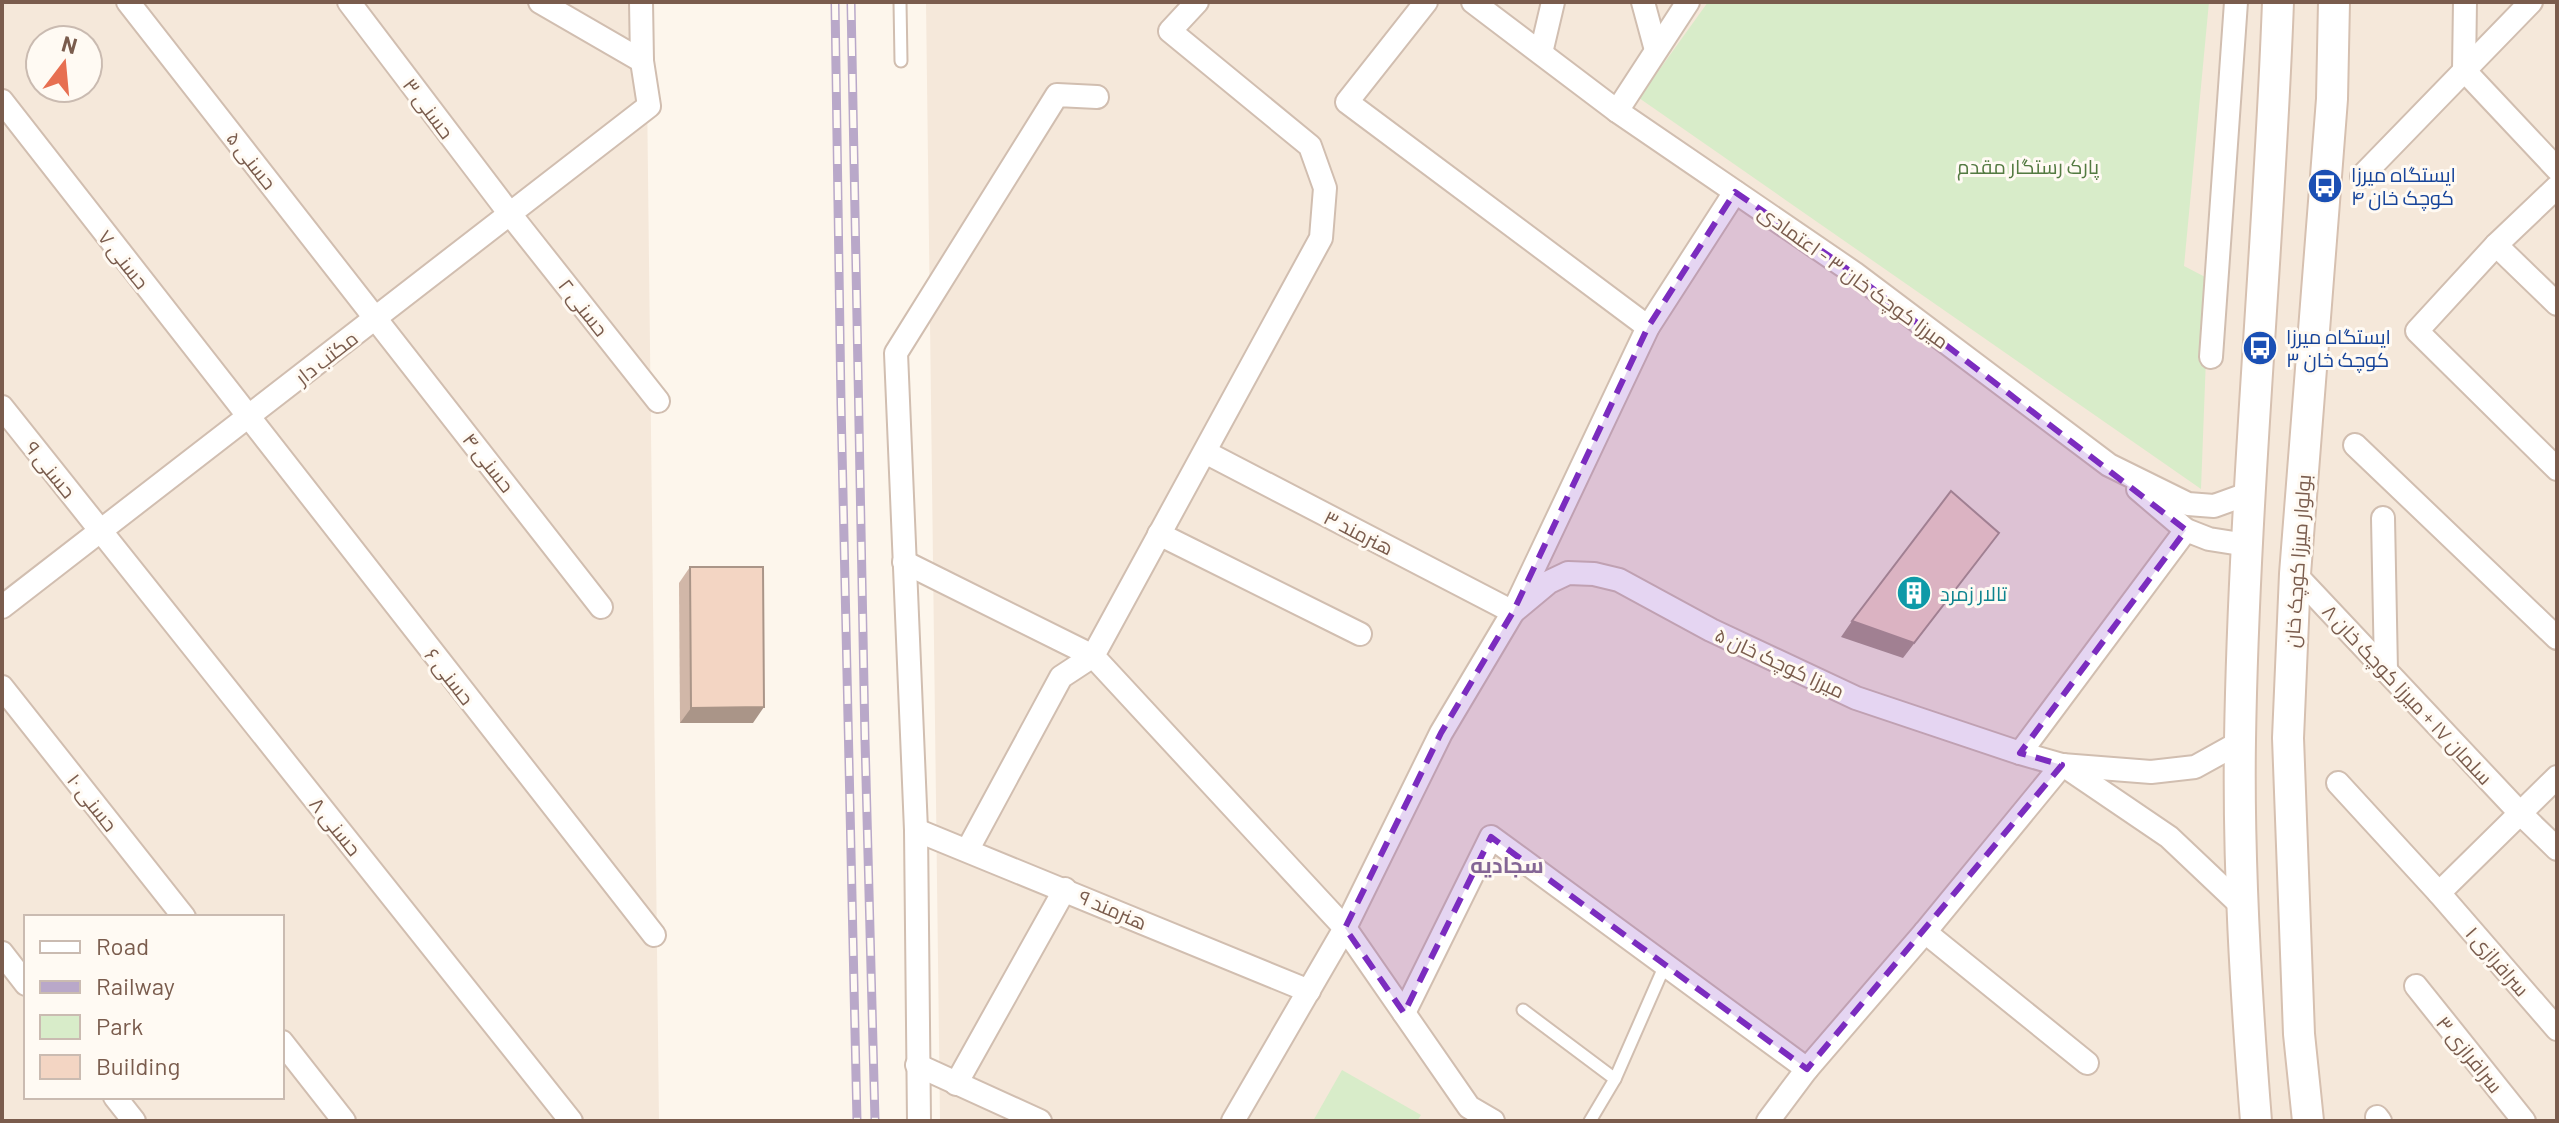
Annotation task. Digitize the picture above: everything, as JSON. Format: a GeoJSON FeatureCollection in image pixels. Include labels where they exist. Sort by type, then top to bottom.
{"type":"FeatureCollection","features":[{"type":"Feature","properties":{"kind":"main road"},"geometry":{"type":"LineString","coordinates":[[2256,1121],[2244,908],[2240,742],[2247,545],[2278,2]]}},
{"type":"Feature","properties":{"kind":"main road","name":"بولوار میرزا کوچک خان"},"geometry":{"type":"LineString","coordinates":[[2308,1121],[2291,877],[2288,738],[2295,574],[2332,99],[2334,2]]}},
{"type":"Feature","properties":{"kind":"main road"},"geometry":{"type":"LineString","coordinates":[[2252,1064],[2302,1063]]}},
{"type":"Feature","properties":{"kind":"street","name":"حسنی ۵"},"geometry":{"type":"LineString","coordinates":[[128,2],[376,317]]}},
{"type":"Feature","properties":{"kind":"street","name":"حسنی ۳"},"geometry":{"type":"LineString","coordinates":[[349,2],[510,214]]}},
{"type":"Feature","properties":{"kind":"street"},"geometry":{"type":"LineString","coordinates":[[540,2],[642,61]]}},
{"type":"Feature","properties":{"kind":"street"},"geometry":{"type":"LineString","coordinates":[[641,2],[642,61]]}},
{"type":"Feature","properties":{"kind":"street"},"geometry":{"type":"LineString","coordinates":[[968,849],[1061,677],[1093,656],[1321,238],[1325,188],[1310,146],[1170,31],[1197,2]]}},
{"type":"Feature","properties":{"kind":"street"},"geometry":{"type":"LineString","coordinates":[[1426,2],[1347,102],[1648,327]]}},
{"type":"Feature","properties":{"kind":"street","name":"میرزا کوچک خان ۳ - اعتمادی"},"geometry":{"type":"LineString","coordinates":[[1473,2],[1617,111],[1854,273],[2109,465],[2188,504],[2214,506],[2250,493]]}},
{"type":"Feature","properties":{"kind":"street"},"geometry":{"type":"LineString","coordinates":[[1541,53],[1553,2]]}},
{"type":"Feature","properties":{"kind":"street"},"geometry":{"type":"LineString","coordinates":[[1643,2],[1656,50]]}},
{"type":"Feature","properties":{"kind":"street"},"geometry":{"type":"LineString","coordinates":[[1617,111],[1688,2]]}},
{"type":"Feature","properties":{"kind":"street"},"geometry":{"type":"LineString","coordinates":[[2211,357],[2236,2]]}},
{"type":"Feature","properties":{"kind":"street"},"geometry":{"type":"LineString","coordinates":[[2465,2],[2464,70],[2557,169]]}},
{"type":"Feature","properties":{"kind":"street"},"geometry":{"type":"LineString","coordinates":[[2362,176],[2531,2]]}},
{"type":"Feature","properties":{"kind":"street","name":"مکتب دار"},"geometry":{"type":"LineString","coordinates":[[2,607],[649,106],[642,61]]}},
{"type":"Feature","properties":{"kind":"street"},"geometry":{"type":"LineString","coordinates":[[919,1121],[916,830],[896,353],[1057,95],[1097,97]]}},
{"type":"Feature","properties":{"kind":"street","name":"حسنی ۷"},"geometry":{"type":"LineString","coordinates":[[2,101],[247,417]]}},
{"type":"Feature","properties":{"kind":"street"},"geometry":{"type":"LineString","coordinates":[[2557,187],[2496,245],[2417,331],[2557,469]]}},
{"type":"Feature","properties":{"kind":"street"},"geometry":{"type":"LineString","coordinates":[[1233,1121],[1345,928],[1441,733],[1513,612],[1648,327],[1735,192]]}},
{"type":"Feature","properties":{"kind":"street","name":"حسنی ۲"},"geometry":{"type":"LineString","coordinates":[[510,214],[658,401]]}},
{"type":"Feature","properties":{"kind":"street"},"geometry":{"type":"LineString","coordinates":[[2496,245],[2557,304]]}},
{"type":"Feature","properties":{"kind":"street","name":"حسنی ۴"},"geometry":{"type":"LineString","coordinates":[[376,317],[601,607]]}},
{"type":"Feature","properties":{"kind":"street","name":"حسنی ۹"},"geometry":{"type":"LineString","coordinates":[[2,407],[101,530]]}},
{"type":"Feature","properties":{"kind":"street","name":"حسنی ۶"},"geometry":{"type":"LineString","coordinates":[[247,417],[654,935]]}},
{"type":"Feature","properties":{"kind":"street"},"geometry":{"type":"LineString","coordinates":[[2355,445],[2557,638]]}},
{"type":"Feature","properties":{"kind":"street","name":"هنرمند ۳"},"geometry":{"type":"LineString","coordinates":[[1205,452],[1513,612]]}},
{"type":"Feature","properties":{"kind":"street"},"geometry":{"type":"LineString","coordinates":[[2109,465],[2186,530],[2209,539],[2247,545]]}},
{"type":"Feature","properties":{"kind":"street"},"geometry":{"type":"LineString","coordinates":[[2383,518],[2386,671]]}},
{"type":"Feature","properties":{"kind":"street","name":"حسنی ۸"},"geometry":{"type":"LineString","coordinates":[[101,530],[571,1121]]}},
{"type":"Feature","properties":{"kind":"street"},"geometry":{"type":"LineString","coordinates":[[2020,753],[2186,530]]}},
{"type":"Feature","properties":{"kind":"street"},"geometry":{"type":"LineString","coordinates":[[1159,534],[1360,634]]}},
{"type":"Feature","properties":{"kind":"street"},"geometry":{"type":"LineString","coordinates":[[904,562],[1093,656],[1345,928],[1469,1107],[1493,1121]]}},
{"type":"Feature","properties":{"kind":"street","name":"میرزا کوچک خان ۵"},"geometry":{"type":"LineString","coordinates":[[1513,612],[1549,582],[1568,573],[1594,574],[1619,580],[1711,630],[1856,698],[2062,765],[2151,772],[2195,767],[2240,742]]}},
{"type":"Feature","properties":{"kind":"street","name":"سلمان ۱۷ + میرزا کوچک خان ۸"},"geometry":{"type":"LineString","coordinates":[[2295,574],[2557,849]]}},
{"type":"Feature","properties":{"kind":"street","name":"حسنی ۱۰"},"geometry":{"type":"LineString","coordinates":[[2,687],[182,915]]}},
{"type":"Feature","properties":{"kind":"street"},"geometry":{"type":"LineString","coordinates":[[1768,1121],[1807,1069],[2062,765]]}},
{"type":"Feature","properties":{"kind":"street","name":"میرزا کوچک خان ۵"},"geometry":{"type":"LineString","coordinates":[[2062,765],[2169,837],[2244,908]]}},
{"type":"Feature","properties":{"kind":"street"},"geometry":{"type":"LineString","coordinates":[[2439,893],[2557,777]]}},
{"type":"Feature","properties":{"kind":"street","name":"سرافرازی ۱"},"geometry":{"type":"LineString","coordinates":[[2338,783],[2557,1029]]}},
{"type":"Feature","properties":{"kind":"street","name":"هنرمند ۹"},"geometry":{"type":"LineString","coordinates":[[916,830],[1309,991]]}},
{"type":"Feature","properties":{"kind":"street"},"geometry":{"type":"LineString","coordinates":[[1404,1013],[1491,837],[1807,1069]]}},
{"type":"Feature","properties":{"kind":"street"},"geometry":{"type":"LineString","coordinates":[[956,1084],[1065,889]]}},
{"type":"Feature","properties":{"kind":"street"},"geometry":{"type":"LineString","coordinates":[[1925,932],[2087,1063]]}},
{"type":"Feature","properties":{"kind":"street"},"geometry":{"type":"LineString","coordinates":[[2,953],[24,981]]}},
{"type":"Feature","properties":{"kind":"street","name":"سرافرازی ۳"},"geometry":{"type":"LineString","coordinates":[[2416,986],[2524,1121]]}},
{"type":"Feature","properties":{"kind":"street"},"geometry":{"type":"LineString","coordinates":[[284,1045],[344,1121]]}},
{"type":"Feature","properties":{"kind":"street"},"geometry":{"type":"LineString","coordinates":[[917,1065],[1040,1121]]}},
{"type":"Feature","properties":{"kind":"street"},"geometry":{"type":"LineString","coordinates":[[117,1099],[134,1121]]}},
{"type":"Feature","properties":{"kind":"lane"},"geometry":{"type":"LineString","coordinates":[[900,2],[901,61]]}},
{"type":"Feature","properties":{"kind":"lane"},"geometry":{"type":"LineString","coordinates":[[1590,1121],[1615,1079],[1665,965]]}},
{"type":"Feature","properties":{"kind":"lane"},"geometry":{"type":"LineString","coordinates":[[1523,1010],[1615,1079]]}},
{"type":"Feature","properties":{"kind":"highlighted area"},"geometry":{"type":"Polygon","coordinates":[[[1735,192],[1838,262],[2186,530],[2020,753],[2062,765],[1807,1069],[1491,837],[1404,1013],[1345,928],[1441,733],[1513,612],[1648,327],[1735,192]]]}},
{"type":"Feature","properties":{"kind":"shaded area"},"geometry":{"type":"Polygon","coordinates":[[[2,2],[646,2],[659,1121],[2,1121],[2,2]]]}},
{"type":"Feature","properties":{"kind":"shaded area"},"geometry":{"type":"Polygon","coordinates":[[[926,2],[2557,2],[2557,1121],[940,1121],[926,2]]]}},
{"type":"Feature","properties":{"kind":"green space","name":"پارک رستگار مقدم"},"geometry":{"type":"Polygon","coordinates":[[[1708,2],[2209,2],[2184,266],[2209,279],[2201,489],[1639,98],[1708,2]]]}},
{"type":"Feature","properties":{"kind":"green space"},"geometry":{"type":"Polygon","coordinates":[[[1342,1070],[1421,1115],[1417,1121],[1313,1121],[1342,1070]]]}},
{"type":"Feature","properties":{"kind":"building","name":"تالار زمرد"},"geometry":{"type":"Polygon","coordinates":[[[1951,491],[1999,533],[1914,643],[1852,621],[1951,491]]]}},
{"type":"Feature","properties":{"kind":"building"},"geometry":{"type":"Polygon","coordinates":[[[690,567],[763,567],[764,707],[691,708],[690,567]]]}},
{"type":"Feature","properties":{"kind":"railway"},"geometry":{"type":"LineString","coordinates":[[835,2],[857,1121]]}},
{"type":"Feature","properties":{"kind":"railway"},"geometry":{"type":"LineString","coordinates":[[851,2],[875,1121]]}},
{"type":"Feature","properties":{"kind":"place","name":"ایستگاه میرزا کوچک خان ۴"},"geometry":{"type":"Point","coordinates":[2325,186]}},
{"type":"Feature","properties":{"kind":"place","name":"ایستگاه میرزا کوچک خان ۳"},"geometry":{"type":"Point","coordinates":[2260,348]}},
{"type":"Feature","properties":{"kind":"place","name":"تالار زمرد"},"geometry":{"type":"Point","coordinates":[1914,593]}},
{"type":"Feature","properties":{"kind":"district","name":"سجادیه"},"geometry":{"type":"Point","coordinates":[1507,864]}}]}
